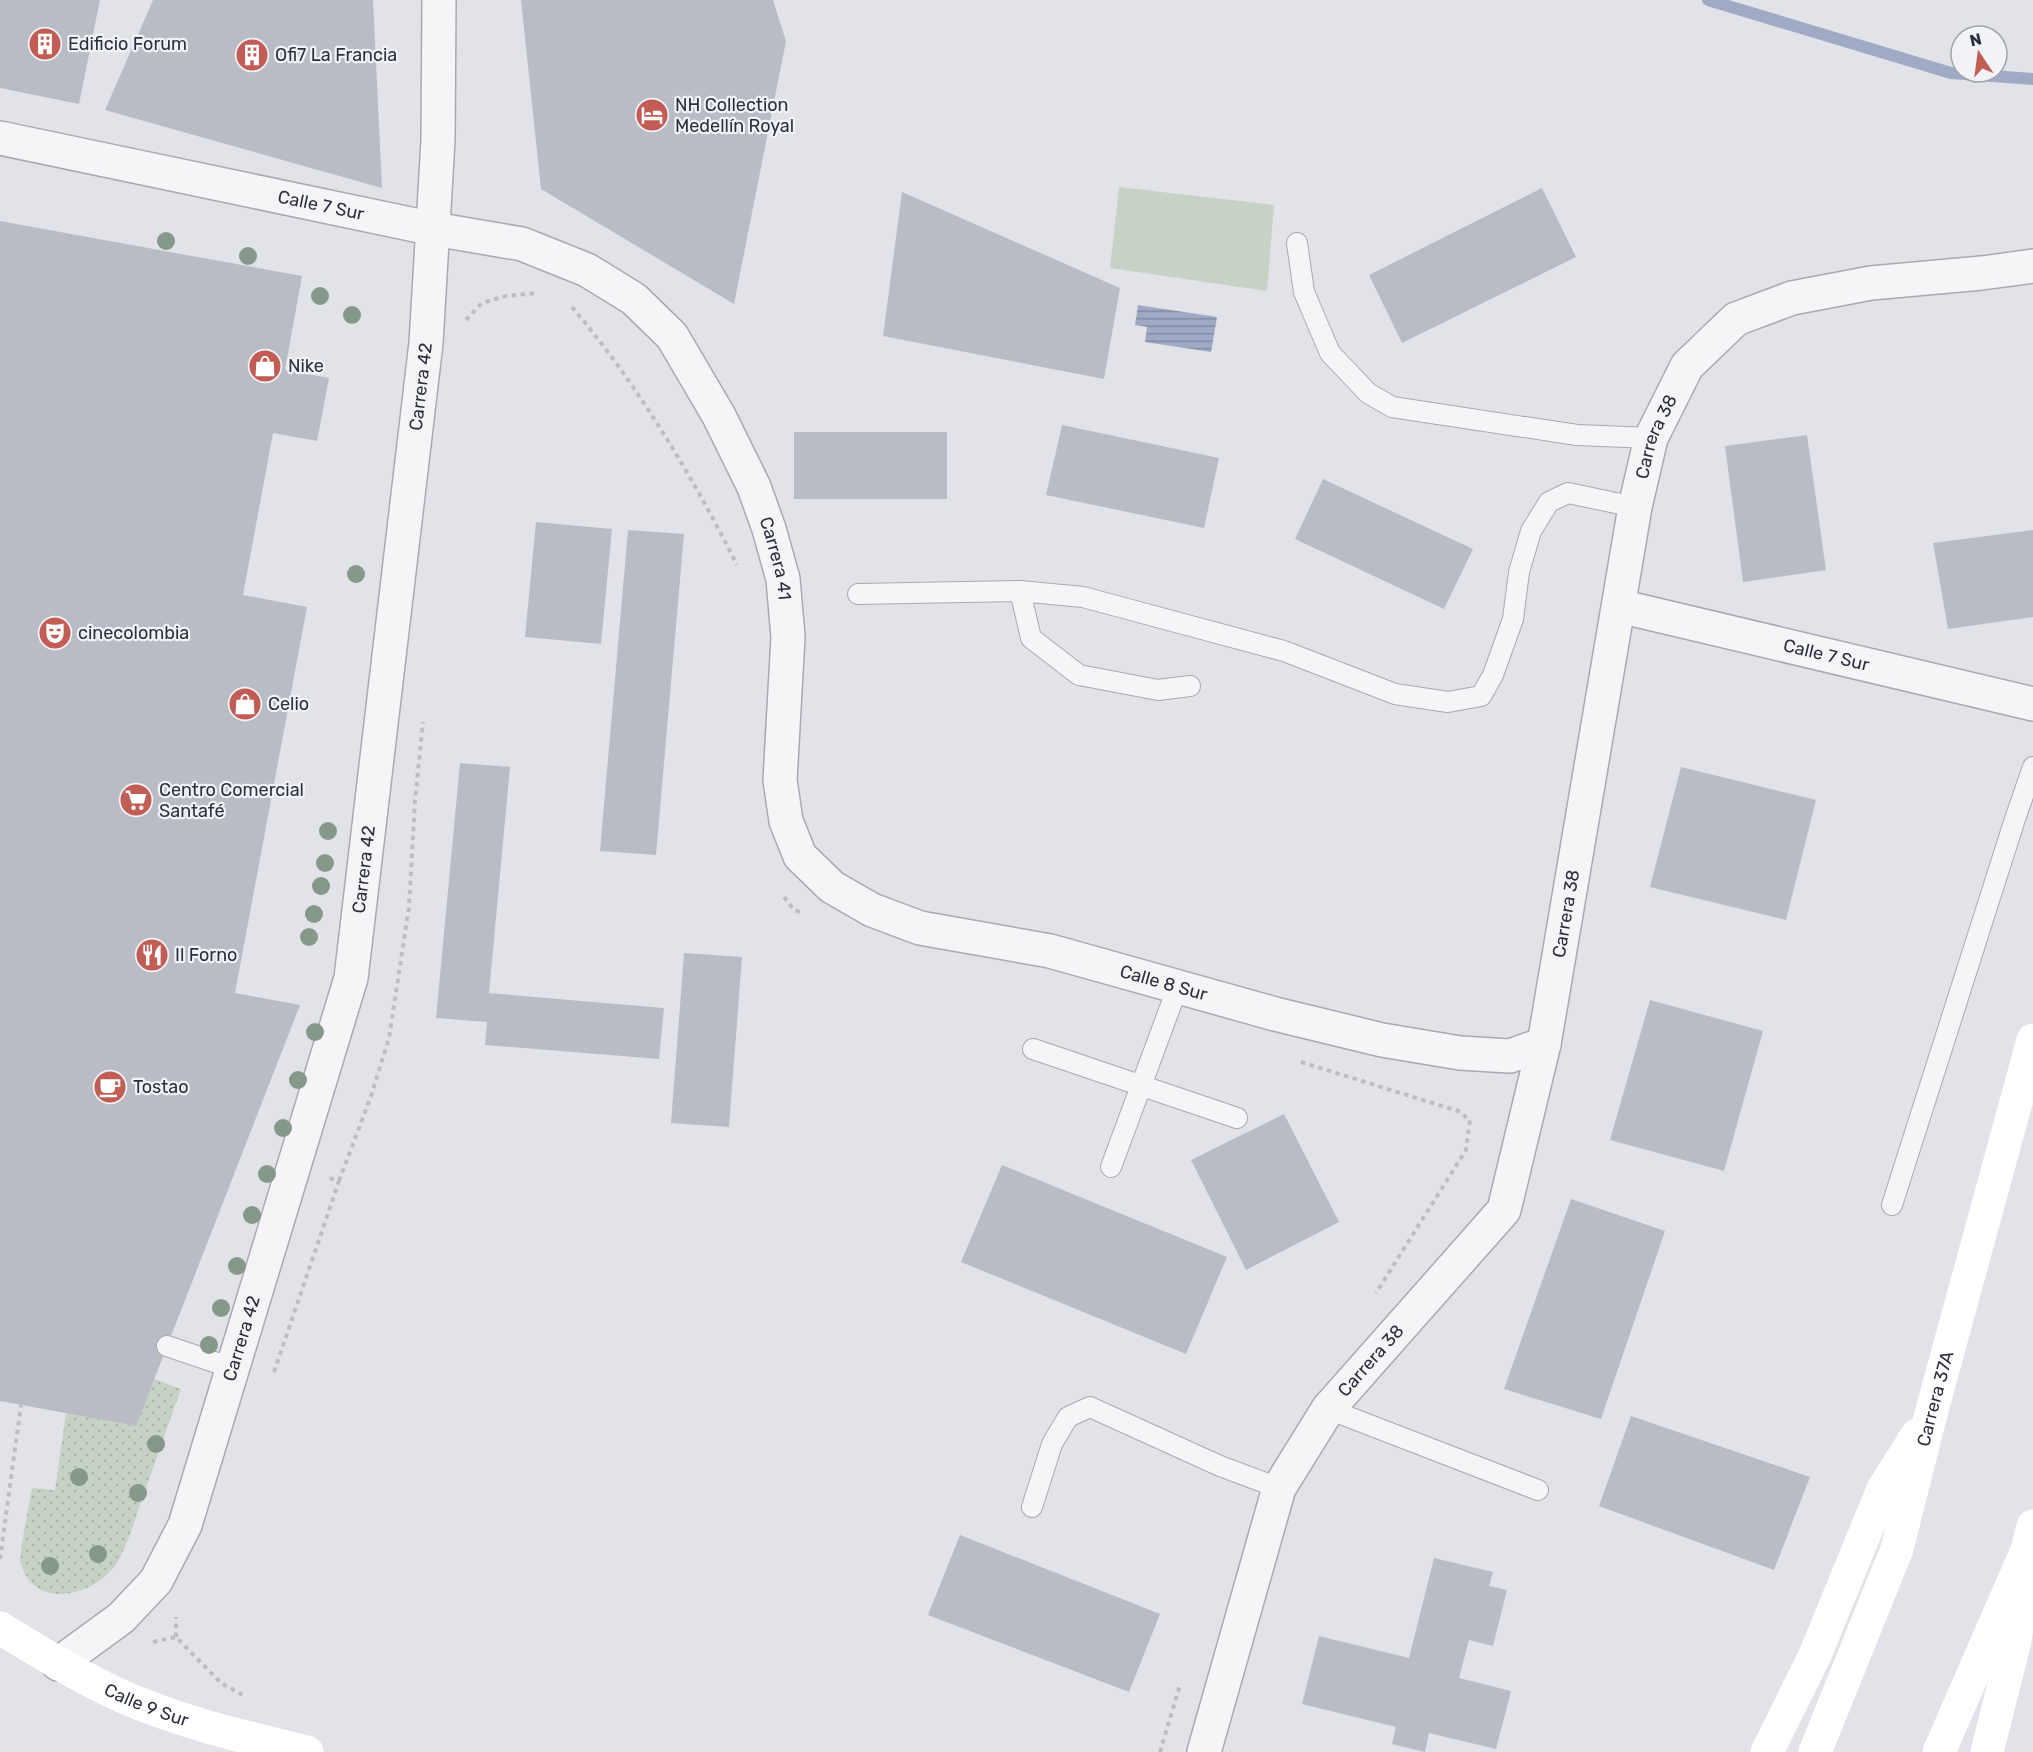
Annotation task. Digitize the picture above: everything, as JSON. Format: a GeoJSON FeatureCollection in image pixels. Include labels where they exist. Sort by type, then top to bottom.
{"type":"FeatureCollection","features":[{"type":"Feature","properties":{"kind":"street","name":"Carrera 42"},"geometry":{"type":"LineString","coordinates":[[58,1664],[121,1618],[156,1581],[185,1524],[351,978],[426,344],[438,141],[439,0]]}},
{"type":"Feature","properties":{"kind":"street","name":"Calle 7 Sur"},"geometry":{"type":"LineString","coordinates":[[0,138],[434,229],[522,244],[587,270],[634,299]]}},
{"type":"Feature","properties":{"kind":"street","name":"Carrera 38"},"geometry":{"type":"LineString","coordinates":[[1204,1752],[1279,1488],[1328,1408],[1504,1209],[1544,1044],[1635,507],[1651,438],[1687,366],[1736,320],[1792,298],[1871,283],[2033,266]]}},
{"type":"Feature","properties":{"kind":"street","name":"Carrera 41"},"geometry":{"type":"LineString","coordinates":[[634,299],[672,336],[714,406],[754,487],[769,529],[783,579],[788,637],[780,780],[786,821],[800,856]]}},
{"type":"Feature","properties":{"kind":"street","name":"Calle 7 Sur"},"geometry":{"type":"LineString","coordinates":[[1618,606],[2033,704]]}},
{"type":"Feature","properties":{"kind":"street","name":"Calle 8 Sur"},"geometry":{"type":"LineString","coordinates":[[800,856],[832,887],[872,910],[920,928],[1050,951],[1275,1014],[1382,1041],[1460,1053],[1510,1056],[1544,1044]]}},
{"type":"Feature","properties":{"kind":"street","name":"Carrera 37A"},"geometry":{"type":"LineString","coordinates":[[1815,1752],[1897,1549],[1932,1410],[2033,1040]]}},
{"type":"Feature","properties":{"kind":"street"},"geometry":{"type":"LineString","coordinates":[[1767,1752],[1815,1655],[1883,1489],[1932,1410]]}},
{"type":"Feature","properties":{"kind":"street"},"geometry":{"type":"LineString","coordinates":[[1939,1752],[2030,1538]]}},
{"type":"Feature","properties":{"kind":"street"},"geometry":{"type":"LineString","coordinates":[[1987,1752],[2016,1641],[2030,1538]]}},
{"type":"Feature","properties":{"kind":"street","name":"Calle 9 Sur"},"geometry":{"type":"LineString","coordinates":[[0,1628],[58,1664],[119,1695],[158,1711],[307,1752]]}},
{"type":"Feature","properties":{"kind":"lane"},"geometry":{"type":"LineString","coordinates":[[1297,243],[1304,292],[1330,353],[1368,393],[1392,407],[1577,435],[1651,438]]}},
{"type":"Feature","properties":{"kind":"lane"},"geometry":{"type":"LineString","coordinates":[[858,594],[1020,591],[1083,597],[1284,651],[1395,694],[1448,702],[1481,696],[1493,675],[1514,619],[1519,572],[1531,531],[1550,502],[1568,493],[1635,507]]}},
{"type":"Feature","properties":{"kind":"lane"},"geometry":{"type":"LineString","coordinates":[[1020,591],[1030,638],[1079,675],[1158,690],[1190,686]]}},
{"type":"Feature","properties":{"kind":"lane"},"geometry":{"type":"LineString","coordinates":[[1892,1205],[2033,767]]}},
{"type":"Feature","properties":{"kind":"lane"},"geometry":{"type":"LineString","coordinates":[[1111,1167],[1178,986]]}},
{"type":"Feature","properties":{"kind":"lane"},"geometry":{"type":"LineString","coordinates":[[1033,1049],[1237,1118]]}},
{"type":"Feature","properties":{"kind":"lane"},"geometry":{"type":"LineString","coordinates":[[167,1346],[232,1368]]}},
{"type":"Feature","properties":{"kind":"lane"},"geometry":{"type":"LineString","coordinates":[[1032,1506],[1052,1444],[1062,1426],[1068,1417],[1090,1407],[1220,1466],[1279,1488]]}},
{"type":"Feature","properties":{"kind":"lane"},"geometry":{"type":"LineString","coordinates":[[1328,1408],[1538,1490]]}},
{"type":"Feature","properties":{"kind":"path"},"geometry":{"type":"LineString","coordinates":[[459,327],[482,303],[506,296],[539,293]]}},
{"type":"Feature","properties":{"kind":"path"},"geometry":{"type":"LineString","coordinates":[[569,305],[594,333],[673,447],[711,514],[740,575]]}},
{"type":"Feature","properties":{"kind":"path"},"geometry":{"type":"LineString","coordinates":[[339,1181],[371,1096],[389,1038],[409,907],[414,801],[424,713]]}},
{"type":"Feature","properties":{"kind":"path"},"geometry":{"type":"LineString","coordinates":[[781,892],[794,910],[805,914]]}},
{"type":"Feature","properties":{"kind":"path"},"geometry":{"type":"LineString","coordinates":[[1300,1062],[1458,1111],[1470,1120],[1466,1150],[1371,1300]]}},
{"type":"Feature","properties":{"kind":"path"},"geometry":{"type":"LineString","coordinates":[[0,1559],[21,1405]]}},
{"type":"Feature","properties":{"kind":"path"},"geometry":{"type":"LineString","coordinates":[[121,1618],[138,1645],[176,1637],[221,1683],[246,1696]]}},
{"type":"Feature","properties":{"kind":"path"},"geometry":{"type":"LineString","coordinates":[[1160,1752],[1183,1677]]}},
{"type":"Feature","properties":{"kind":"green space"},"geometry":{"type":"Polygon","coordinates":[[[1119,187],[1274,205],[1267,291],[1110,268],[1119,187]]]}},
{"type":"Feature","properties":{"kind":"green space"},"geometry":{"type":"Polygon","coordinates":[[[154,1379],[181,1389],[121,1556],[106,1575],[80,1590],[66,1594],[51,1593],[38,1588],[28,1579],[21,1564],[23,1540],[32,1488],[55,1490],[66,1413],[136,1426],[154,1379]]]}},
{"type":"Feature","properties":{"kind":"water"},"geometry":{"type":"Polygon","coordinates":[[[1138,305],[1217,317],[1211,352],[1145,342],[1147,327],[1135,325],[1138,305]]]}},
{"type":"Feature","properties":{"kind":"building","name":"Edificio Forum"},"geometry":{"type":"Polygon","coordinates":[[[0,0],[100,0],[79,104],[0,88],[0,0]]]}},
{"type":"Feature","properties":{"kind":"building","name":"Ofi7 La Francia"},"geometry":{"type":"Polygon","coordinates":[[[153,0],[373,0],[382,188],[105,110],[153,0]]]}},
{"type":"Feature","properties":{"kind":"building","name":"NH Collection Medellín Royal"},"geometry":{"type":"Polygon","coordinates":[[[521,0],[773,0],[786,41],[734,304],[541,189],[521,0]]]}},
{"type":"Feature","properties":{"kind":"building"},"geometry":{"type":"Polygon","coordinates":[[[1542,188],[1576,257],[1402,343],[1369,275],[1542,188]]]}},
{"type":"Feature","properties":{"kind":"building"},"geometry":{"type":"Polygon","coordinates":[[[902,192],[1120,288],[1104,379],[883,336],[902,192]]]}},
{"type":"Feature","properties":{"kind":"building","name":"Centro Comercial Santafé"},"geometry":{"type":"Polygon","coordinates":[[[0,221],[302,276],[285,370],[329,378],[317,441],[273,433],[243,595],[307,607],[235,993],[300,1005],[136,1426],[0,1401],[0,221]]]}},
{"type":"Feature","properties":{"kind":"building"},"geometry":{"type":"Polygon","coordinates":[[[1062,425],[1219,458],[1204,528],[1046,495],[1062,425]]]}},
{"type":"Feature","properties":{"kind":"building"},"geometry":{"type":"Polygon","coordinates":[[[794,432],[947,432],[947,499],[794,499],[794,432]]]}},
{"type":"Feature","properties":{"kind":"building"},"geometry":{"type":"Polygon","coordinates":[[[1807,435],[1826,570],[1743,582],[1725,446],[1807,435]]]}},
{"type":"Feature","properties":{"kind":"building"},"geometry":{"type":"Polygon","coordinates":[[[1323,479],[1473,549],[1444,609],[1295,539],[1323,479]]]}},
{"type":"Feature","properties":{"kind":"building"},"geometry":{"type":"Polygon","coordinates":[[[536,522],[612,529],[601,644],[525,637],[536,522]]]}},
{"type":"Feature","properties":{"kind":"building"},"geometry":{"type":"Polygon","coordinates":[[[628,530],[684,534],[656,855],[600,851],[628,530]]]}},
{"type":"Feature","properties":{"kind":"building"},"geometry":{"type":"Polygon","coordinates":[[[2033,530],[2033,617],[1948,629],[1933,543],[2033,530]]]}},
{"type":"Feature","properties":{"kind":"building"},"geometry":{"type":"Polygon","coordinates":[[[460,763],[510,767],[489,993],[664,1008],[659,1059],[485,1045],[487,1022],[436,1018],[460,763]]]}},
{"type":"Feature","properties":{"kind":"building"},"geometry":{"type":"Polygon","coordinates":[[[1681,767],[1816,800],[1786,920],[1650,887],[1681,767]]]}},
{"type":"Feature","properties":{"kind":"building"},"geometry":{"type":"Polygon","coordinates":[[[684,953],[742,957],[729,1127],[671,1123],[684,953]]]}},
{"type":"Feature","properties":{"kind":"building"},"geometry":{"type":"Polygon","coordinates":[[[1650,1000],[1763,1031],[1724,1171],[1610,1140],[1650,1000]]]}},
{"type":"Feature","properties":{"kind":"building"},"geometry":{"type":"Polygon","coordinates":[[[1284,1114],[1339,1222],[1246,1270],[1191,1160],[1284,1114]]]}},
{"type":"Feature","properties":{"kind":"building"},"geometry":{"type":"Polygon","coordinates":[[[1002,1165],[1227,1257],[1186,1354],[961,1262],[1002,1165]]]}},
{"type":"Feature","properties":{"kind":"building"},"geometry":{"type":"Polygon","coordinates":[[[1571,1199],[1665,1231],[1601,1419],[1504,1389],[1571,1199]]]}},
{"type":"Feature","properties":{"kind":"building"},"geometry":{"type":"Polygon","coordinates":[[[1631,1416],[1810,1477],[1774,1570],[1599,1506],[1631,1416]]]}},
{"type":"Feature","properties":{"kind":"building"},"geometry":{"type":"Polygon","coordinates":[[[960,1535],[1160,1614],[1129,1692],[928,1615],[960,1535]]]}},
{"type":"Feature","properties":{"kind":"building"},"geometry":{"type":"Polygon","coordinates":[[[1434,1558],[1493,1572],[1489,1586],[1507,1590],[1493,1646],[1469,1640],[1459,1678],[1511,1691],[1496,1749],[1429,1733],[1425,1752],[1392,1744],[1396,1727],[1302,1704],[1319,1636],[1409,1658],[1434,1558]]]}},
{"type":"Feature","properties":{"kind":"waterway"},"geometry":{"type":"LineString","coordinates":[[1708,0],[1951,73],[2033,79]]}},
{"type":"Feature","properties":{"kind":"place","name":"Edificio Forum"},"geometry":{"type":"Point","coordinates":[45,44]}},
{"type":"Feature","properties":{"kind":"place","name":"Ofi7 La Francia"},"geometry":{"type":"Point","coordinates":[252,55]}},
{"type":"Feature","properties":{"kind":"place","name":"NH Collection Medellín Royal"},"geometry":{"type":"Point","coordinates":[652,115]}},
{"type":"Feature","properties":{"kind":"place","name":"Nike"},"geometry":{"type":"Point","coordinates":[265,366]}},
{"type":"Feature","properties":{"kind":"place","name":"cinecolombia"},"geometry":{"type":"Point","coordinates":[55,633]}},
{"type":"Feature","properties":{"kind":"place","name":"Celio"},"geometry":{"type":"Point","coordinates":[245,704]}},
{"type":"Feature","properties":{"kind":"place","name":"Centro Comercial Santafé"},"geometry":{"type":"Point","coordinates":[136,800]}},
{"type":"Feature","properties":{"kind":"place","name":"Il Forno"},"geometry":{"type":"Point","coordinates":[152,955]}},
{"type":"Feature","properties":{"kind":"place","name":"Tostao"},"geometry":{"type":"Point","coordinates":[110,1087]}}]}
